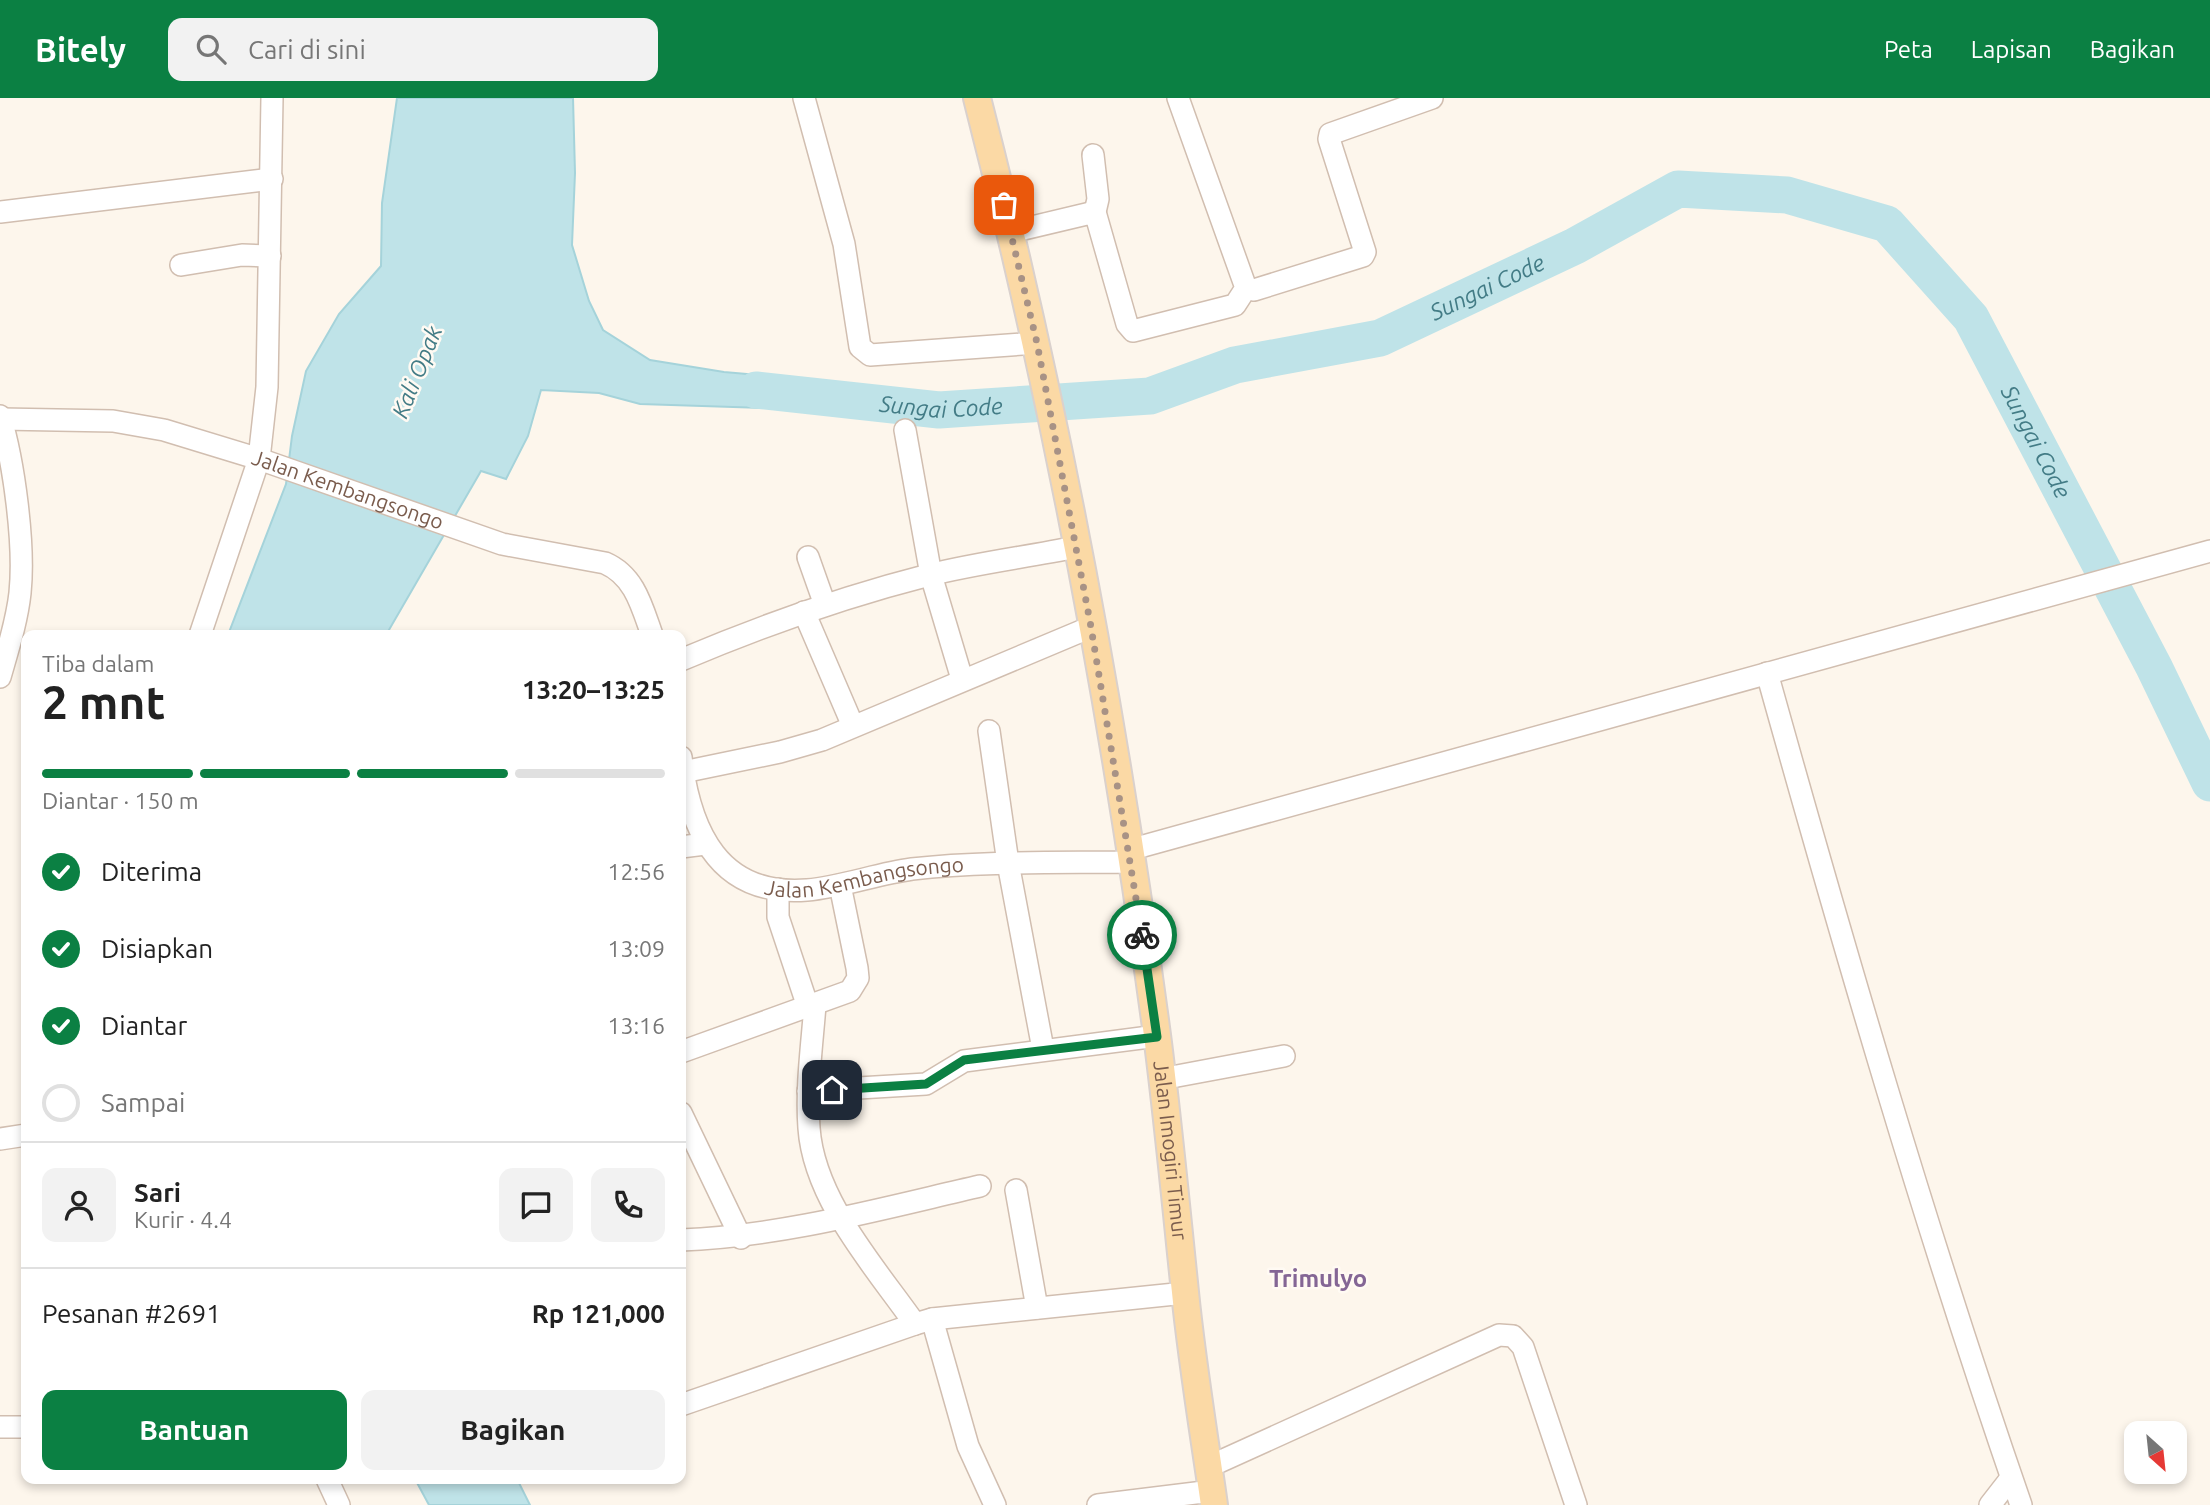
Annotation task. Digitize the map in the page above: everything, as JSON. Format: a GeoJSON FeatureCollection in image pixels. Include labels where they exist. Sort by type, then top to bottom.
{"type":"FeatureCollection","features":[{"type":"Feature","properties":{"kind":"main road","name":"Jalan Imogiri Timur"},"geometry":{"type":"LineString","coordinates":[[977,98],[1012,232],[1037,343],[1091,627],[1130,856],[1157,1037],[1185,1293],[1211,1487]]}},
{"type":"Feature","properties":{"kind":"street"},"geometry":{"type":"LineString","coordinates":[[202,630],[261,460],[267,387],[272,98]]}},
{"type":"Feature","properties":{"kind":"street"},"geometry":{"type":"LineString","coordinates":[[804,98],[834,203],[860,347],[864,352],[870,355],[1037,343]]}},
{"type":"Feature","properties":{"kind":"street"},"geometry":{"type":"LineString","coordinates":[[1178,98],[1246,288]]}},
{"type":"Feature","properties":{"kind":"street"},"geometry":{"type":"LineString","coordinates":[[1246,288],[1254,290],[1363,256],[1365,252],[1329,139],[1334,131],[1377,106],[1432,98]]}},
{"type":"Feature","properties":{"kind":"street"},"geometry":{"type":"LineString","coordinates":[[1093,155],[1098,199],[1095,212],[1130,330],[1139,331],[1221,312],[1235,306],[1246,288]]}},
{"type":"Feature","properties":{"kind":"street"},"geometry":{"type":"LineString","coordinates":[[0,212],[272,179]]}},
{"type":"Feature","properties":{"kind":"street"},"geometry":{"type":"LineString","coordinates":[[1012,232],[1095,212]]}},
{"type":"Feature","properties":{"kind":"street"},"geometry":{"type":"LineString","coordinates":[[181,265],[242,255],[270,256]]}},
{"type":"Feature","properties":{"kind":"street"},"geometry":{"type":"LineString","coordinates":[[0,677],[17,615],[21,569],[8,446],[1,418]]}},
{"type":"Feature","properties":{"kind":"street","name":"Jalan Kembangsongo"},"geometry":{"type":"LineString","coordinates":[[1,418],[82,420],[139,425],[261,460],[502,544],[595,560],[616,568],[631,583],[641,601],[650,630]]}},
{"type":"Feature","properties":{"kind":"street"},"geometry":{"type":"LineString","coordinates":[[905,430],[931,575],[962,679]]}},
{"type":"Feature","properties":{"kind":"street"},"geometry":{"type":"LineString","coordinates":[[686,658],[825,605],[931,575],[1076,547]]}},
{"type":"Feature","properties":{"kind":"street","name":"Jalan Kembangsongo"},"geometry":{"type":"LineString","coordinates":[[686,793],[705,844],[731,870],[758,884],[778,889],[807,890],[909,870],[1130,856],[1767,673],[2210,551]]}},
{"type":"Feature","properties":{"kind":"street"},"geometry":{"type":"LineString","coordinates":[[808,557],[825,605]]}},
{"type":"Feature","properties":{"kind":"street"},"geometry":{"type":"LineString","coordinates":[[804,612],[853,726]]}},
{"type":"Feature","properties":{"kind":"street"},"geometry":{"type":"LineString","coordinates":[[686,764],[780,752],[853,726],[1091,627]]}},
{"type":"Feature","properties":{"kind":"street"},"geometry":{"type":"LineString","coordinates":[[1767,673],[1902,1135],[2021,1505]]}},
{"type":"Feature","properties":{"kind":"street"},"geometry":{"type":"LineString","coordinates":[[989,731],[1008,863],[1043,1049]]}},
{"type":"Feature","properties":{"kind":"street"},"geometry":{"type":"LineString","coordinates":[[686,846],[705,844]]}},
{"type":"Feature","properties":{"kind":"street"},"geometry":{"type":"LineString","coordinates":[[686,1050],[850,990],[858,978],[840,885]]}},
{"type":"Feature","properties":{"kind":"street"},"geometry":{"type":"LineString","coordinates":[[778,889],[778,917],[811,1006],[808,1091],[813,1152],[840,1219],[924,1321],[968,1446],[995,1505]]}},
{"type":"Feature","properties":{"kind":"street"},"geometry":{"type":"LineString","coordinates":[[808,1091],[926,1084],[964,1060],[1157,1037]]}},
{"type":"Feature","properties":{"kind":"street"},"geometry":{"type":"LineString","coordinates":[[1161,1079],[1284,1056]]}},
{"type":"Feature","properties":{"kind":"street"},"geometry":{"type":"LineString","coordinates":[[686,1123],[741,1238]]}},
{"type":"Feature","properties":{"kind":"street"},"geometry":{"type":"LineString","coordinates":[[0,1139],[21,1136]]}},
{"type":"Feature","properties":{"kind":"street"},"geometry":{"type":"LineString","coordinates":[[686,1240],[741,1238],[840,1219],[980,1186]]}},
{"type":"Feature","properties":{"kind":"street"},"geometry":{"type":"LineString","coordinates":[[1016,1190],[1037,1308]]}},
{"type":"Feature","properties":{"kind":"street"},"geometry":{"type":"LineString","coordinates":[[686,1403],[924,1321],[1185,1293]]}},
{"type":"Feature","properties":{"kind":"street"},"geometry":{"type":"LineString","coordinates":[[1098,1505],[1211,1487],[1499,1335],[1513,1336],[1523,1348],[1576,1505]]}},
{"type":"Feature","properties":{"kind":"street"},"geometry":{"type":"LineString","coordinates":[[0,1427],[21,1427]]}},
{"type":"Feature","properties":{"kind":"street"},"geometry":{"type":"LineString","coordinates":[[1990,1505],[2011,1478]]}},
{"type":"Feature","properties":{"kind":"street"},"geometry":{"type":"LineString","coordinates":[[329,1484],[339,1505]]}},
{"type":"Feature","properties":{"kind":"water","name":"Kali Opak"},"geometry":{"type":"Polygon","coordinates":[[[397,98],[573,98],[575,173],[572,245],[589,301],[603,330],[650,360],[724,372],[818,380],[798,409],[640,404],[599,393],[541,390],[528,436],[506,479],[481,471],[389,630],[230,630],[286,484],[292,436],[306,371],[339,314],[381,266],[382,203],[397,98]]]}},
{"type":"Feature","properties":{"kind":"water"},"geometry":{"type":"Polygon","coordinates":[[[418,1484],[520,1484],[530,1505],[429,1505],[418,1484]]]}},
{"type":"Feature","properties":{"kind":"waterway","name":"Sungai Code"},"geometry":{"type":"LineString","coordinates":[[756,390],[939,410],[1150,396],[1235,365],[1380,338],[1575,246],[1678,189],[1787,195],[1887,224],[1971,318],[2154,667],[2210,783]]}},
{"type":"Feature","properties":{"kind":"way so far"},"geometry":{"type":"LineString","coordinates":[[1004,205],[1037,343],[1076,547],[1142,935]]}},
{"type":"Feature","properties":{"kind":"district","name":"Trimulyo"},"geometry":{"type":"Point","coordinates":[1318,1279]}},
{"type":"Feature","properties":{"kind":"route"},"geometry":{"type":"LineString","coordinates":[[832,1090],[926,1084],[964,1060],[1157,1037],[1142,935]]}}]}
